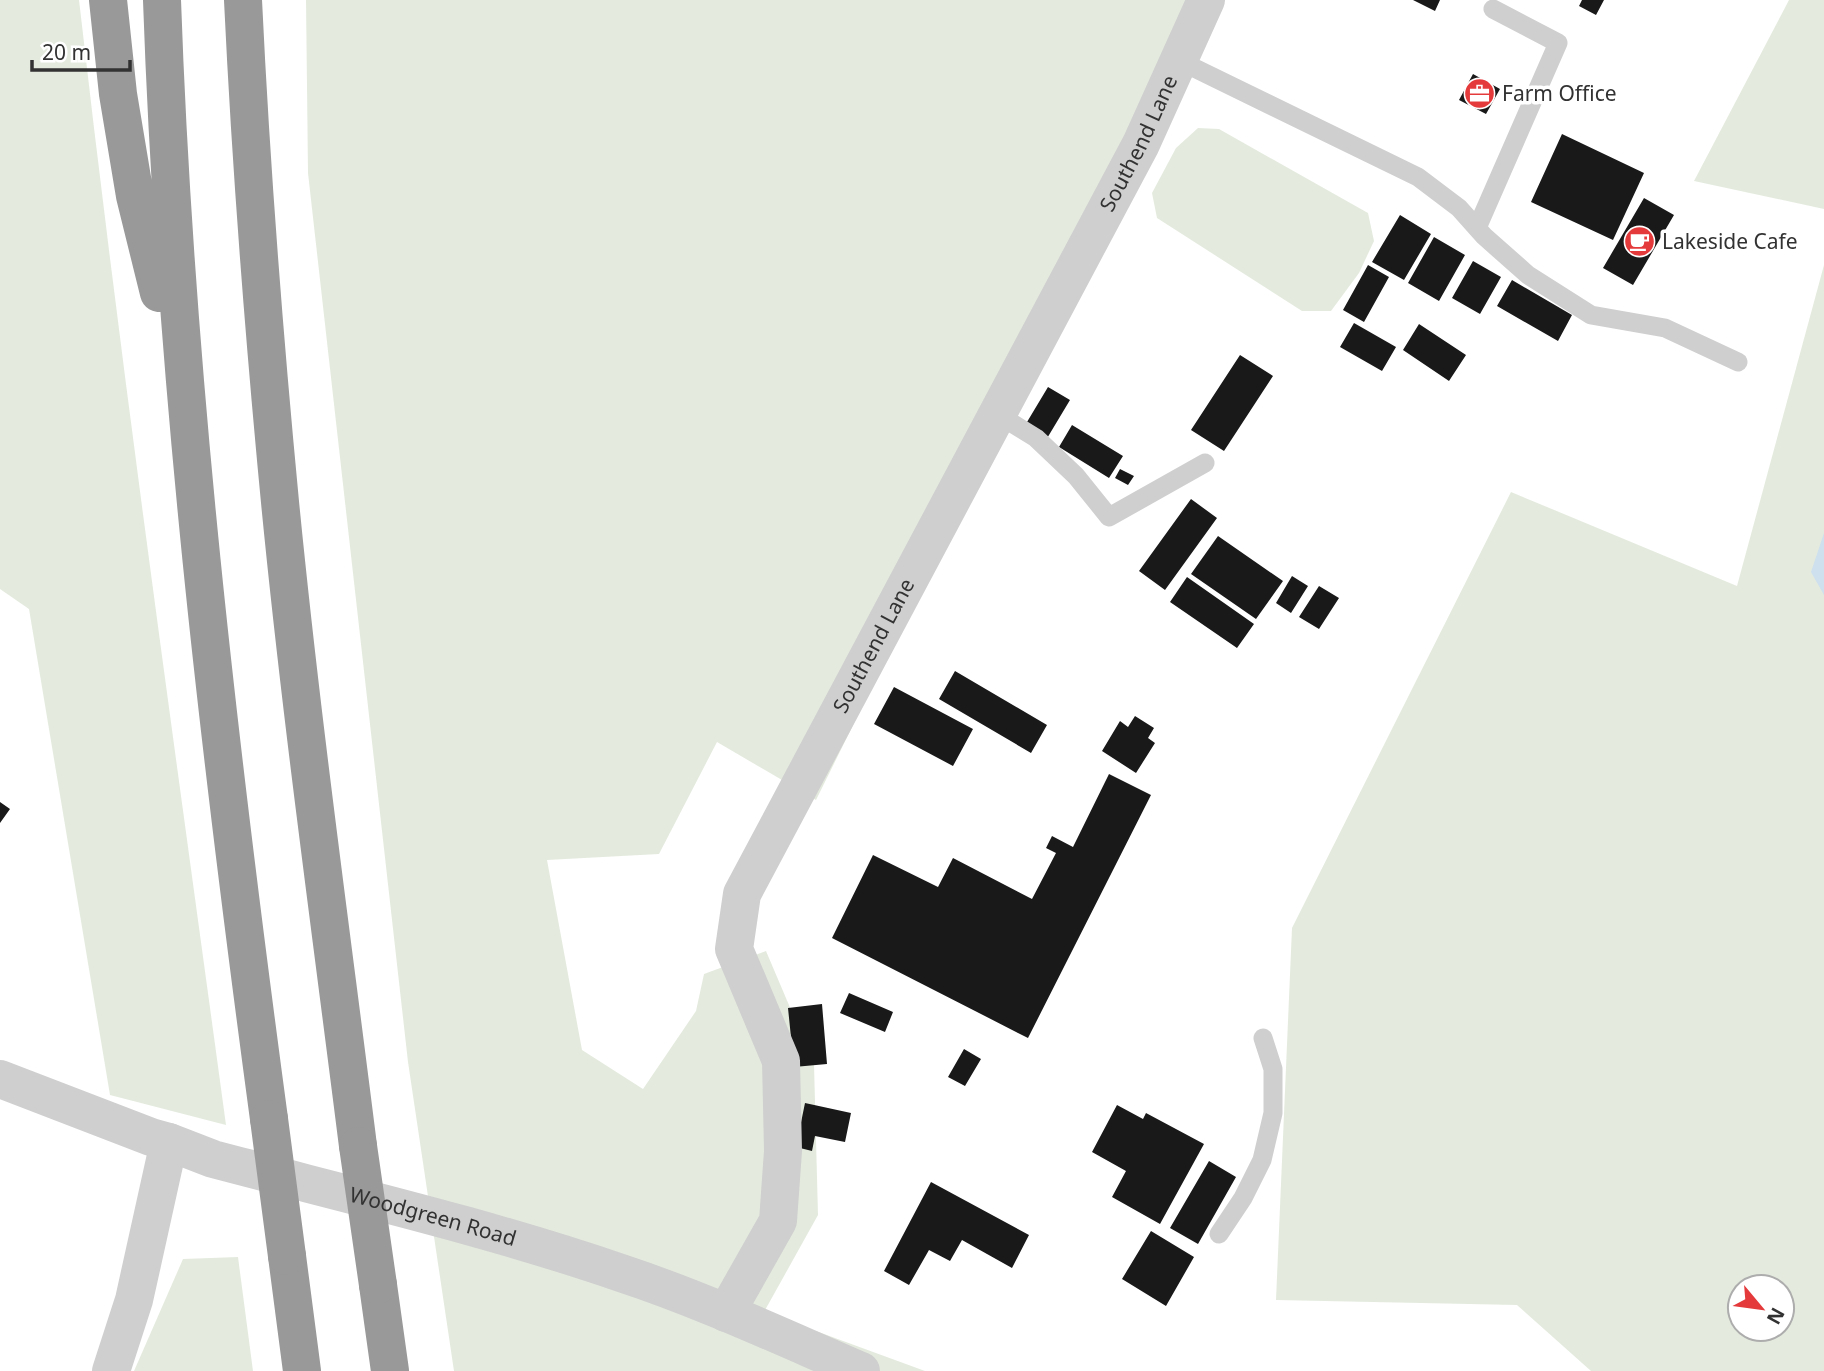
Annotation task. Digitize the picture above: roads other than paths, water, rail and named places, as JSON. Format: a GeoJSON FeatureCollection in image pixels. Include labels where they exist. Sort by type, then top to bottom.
{"type":"FeatureCollection","features":[{"type":"Feature","properties":{"kind":"highway"},"geometry":{"type":"LineString","coordinates":[[108,0],[118,94],[135,196],[188,411]]}},
{"type":"Feature","properties":{"kind":"highway"},"geometry":{"type":"LineString","coordinates":[[162,0],[173,232],[224,771],[302,1371]]}},
{"type":"Feature","properties":{"kind":"highway"},"geometry":{"type":"LineString","coordinates":[[243,0],[251,157],[279,491],[320,847],[390,1371]]}},
{"type":"Feature","properties":{"kind":"street","name":"Southend Lane"},"geometry":{"type":"LineString","coordinates":[[726,1313],[778,1221],[783,1151],[781,1061],[734,949],[742,894],[1141,144],[1206,0]]}},
{"type":"Feature","properties":{"kind":"street","name":"Woodgreen Road"},"geometry":{"type":"LineString","coordinates":[[0,1079],[213,1159],[525,1242],[624,1273],[861,1371]]}},
{"type":"Feature","properties":{"kind":"street"},"geometry":{"type":"LineString","coordinates":[[111,1371],[134,1300],[169,1142]]}},
{"type":"Feature","properties":{"kind":"lane"},"geometry":{"type":"LineString","coordinates":[[1477,228],[1558,43],[1493,9]]}},
{"type":"Feature","properties":{"kind":"lane"},"geometry":{"type":"LineString","coordinates":[[1178,61],[1418,177],[1459,208],[1528,275],[1591,315],[1665,328],[1738,362]]}},
{"type":"Feature","properties":{"kind":"lane"},"geometry":{"type":"LineString","coordinates":[[997,414],[1036,438],[1076,476],[1109,517],[1205,463]]}},
{"type":"Feature","properties":{"kind":"lane"},"geometry":{"type":"LineString","coordinates":[[1219,1234],[1243,1198],[1262,1160],[1273,1113],[1273,1069],[1263,1038]]}},
{"type":"Feature","properties":{"kind":"water"},"geometry":{"type":"Polygon","coordinates":[[[1824,533],[1824,595],[1811,572],[1824,533]]]}},
{"type":"Feature","properties":{"kind":"place","name":"Farm Office"},"geometry":{"type":"Point","coordinates":[1479,94]}},
{"type":"Feature","properties":{"kind":"place","name":"Lakeside Cafe"},"geometry":{"type":"Point","coordinates":[1639,242]}}]}
